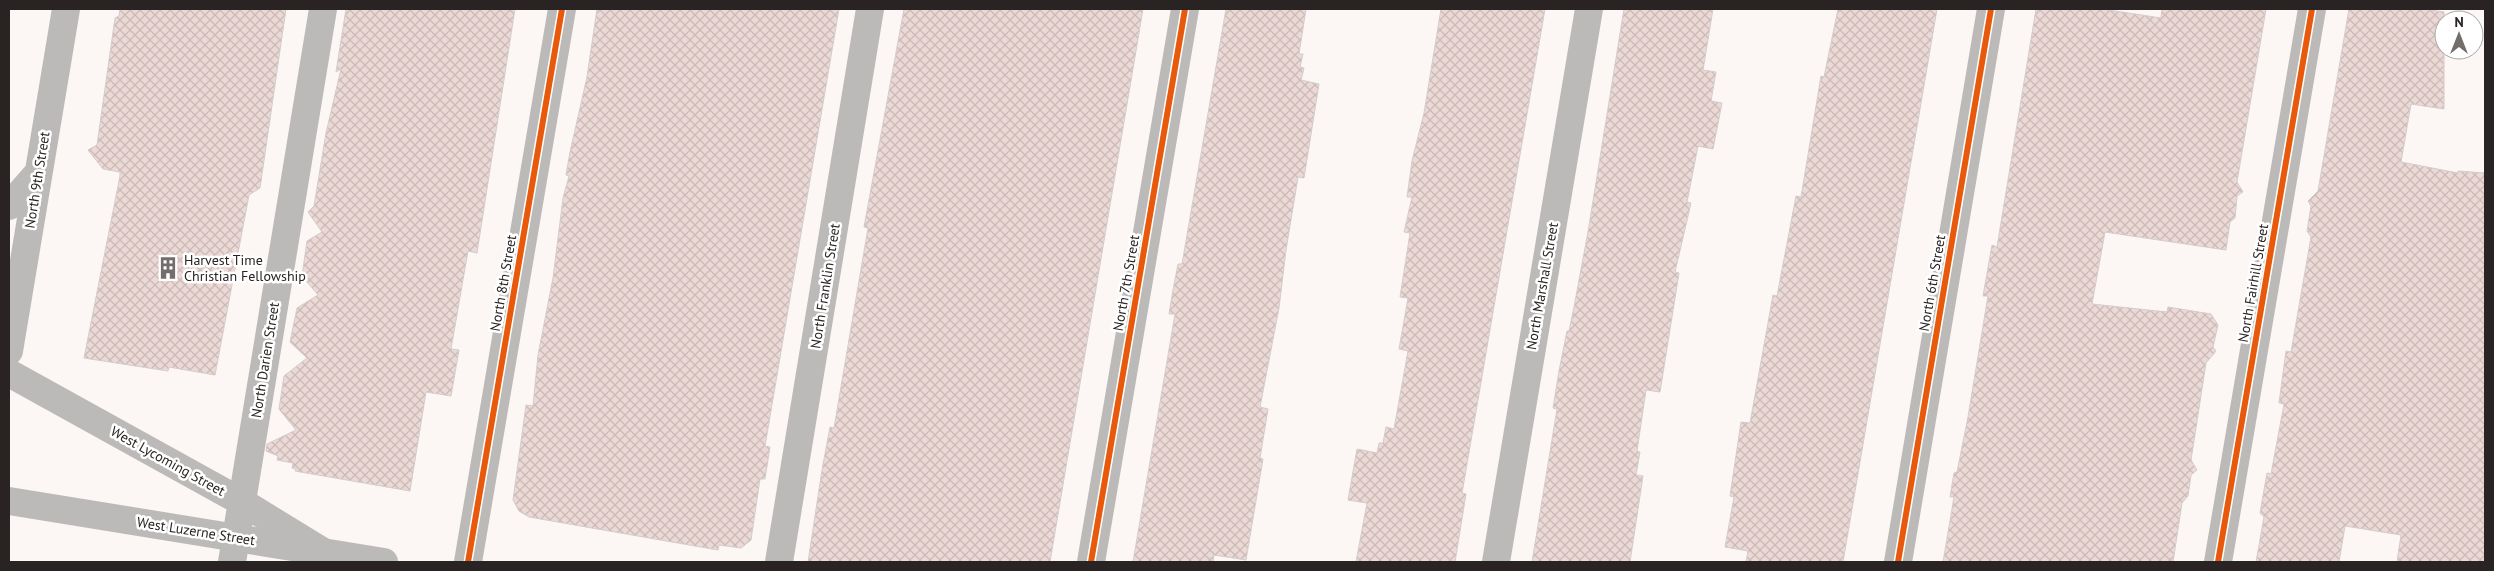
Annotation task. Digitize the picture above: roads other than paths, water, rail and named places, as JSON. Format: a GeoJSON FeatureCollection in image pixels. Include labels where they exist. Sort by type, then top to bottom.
{"type":"FeatureCollection","features":[{"type":"Feature","properties":{"kind":"street","name":"North 9th Street"},"geometry":{"type":"LineString","coordinates":[[9,351],[66,9]]}},
{"type":"Feature","properties":{"kind":"street","name":"North Darien Street"},"geometry":{"type":"LineString","coordinates":[[234,550],[323,9]]}},
{"type":"Feature","properties":{"kind":"street","name":"North 8th Street"},"geometry":{"type":"LineString","coordinates":[[468,562],[562,9]]}},
{"type":"Feature","properties":{"kind":"street","name":"North Franklin Street"},"geometry":{"type":"LineString","coordinates":[[779,562],[870,9]]}},
{"type":"Feature","properties":{"kind":"street","name":"North 7th Street"},"geometry":{"type":"LineString","coordinates":[[1091,562],[1185,9]]}},
{"type":"Feature","properties":{"kind":"street","name":"North Marshall Street"},"geometry":{"type":"LineString","coordinates":[[1496,562],[1589,9]]}},
{"type":"Feature","properties":{"kind":"street","name":"North 6th Street"},"geometry":{"type":"LineString","coordinates":[[1898,562],[1991,9]]}},
{"type":"Feature","properties":{"kind":"street","name":"North Fairhill Street"},"geometry":{"type":"LineString","coordinates":[[2218,562],[2312,9]]}},
{"type":"Feature","properties":{"kind":"street"},"geometry":{"type":"LineString","coordinates":[[9,206],[38,173]]}},
{"type":"Feature","properties":{"kind":"street","name":"West Lycoming Street"},"geometry":{"type":"LineString","coordinates":[[9,373],[242,502],[325,553]]}},
{"type":"Feature","properties":{"kind":"street","name":"West Luzerne Street"},"geometry":{"type":"LineString","coordinates":[[9,501],[234,550],[325,553],[384,562]]}},
{"type":"Feature","properties":{"kind":"place","name":"Harvest Time Christian Fellowship"},"geometry":{"type":"Point","coordinates":[168,268]}}]}
